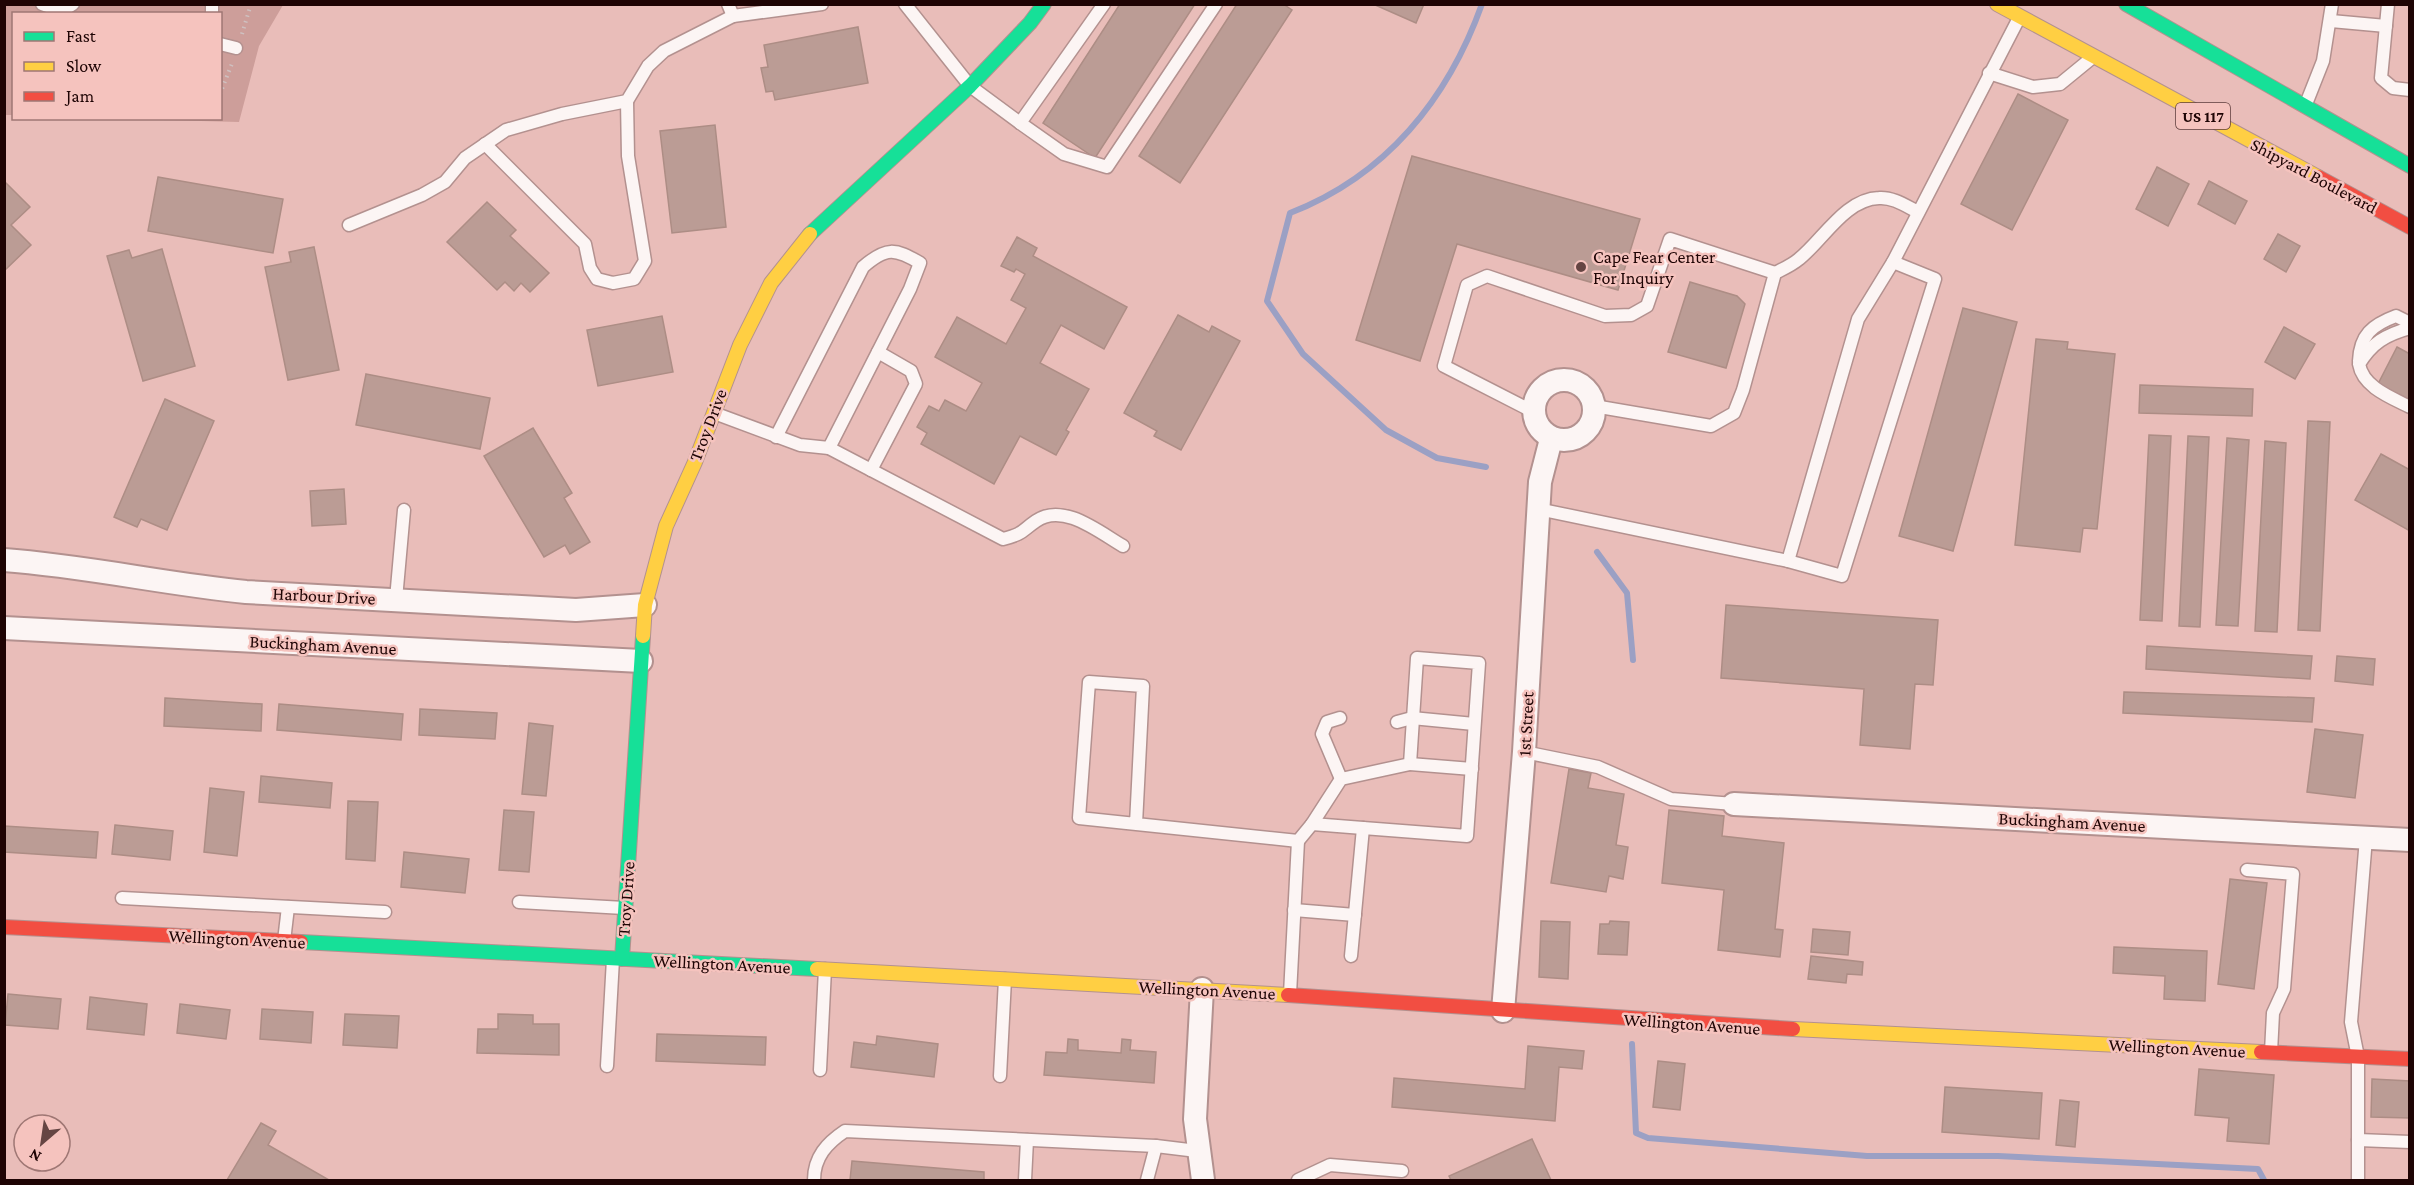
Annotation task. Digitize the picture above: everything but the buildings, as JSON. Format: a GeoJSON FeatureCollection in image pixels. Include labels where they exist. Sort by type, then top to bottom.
{"type":"FeatureCollection","features":[{"type":"Feature","properties":{"kind":"street","name":"Troy Drive"},"geometry":{"type":"LineString","coordinates":[[617,958],[625,908],[645,605],[666,526],[695,462],[753,316],[771,283],[790,256],[850,194],[970,86],[1030,23],[1044,4]]}},
{"type":"Feature","properties":{"kind":"street","name":"Shipyard Boulevard"},"geometry":{"type":"LineString","coordinates":[[1997,4],[2409,227]]}},
{"type":"Feature","properties":{"kind":"street"},"geometry":{"type":"LineString","coordinates":[[2126,4],[2409,166]]}},
{"type":"Feature","properties":{"kind":"street"},"geometry":{"type":"LineString","coordinates":[[1557,381],[1578,383],[1586,389],[1594,406],[1591,424],[1578,437],[1570,440],[1551,439],[1537,422],[1534,412],[1540,392],[1557,381]]}},
{"type":"Feature","properties":{"kind":"street","name":"1st Street"},"geometry":{"type":"LineString","coordinates":[[1503,1011],[1524,752],[1540,483],[1551,439]]}},
{"type":"Feature","properties":{"kind":"street","name":"Harbour Drive"},"geometry":{"type":"LineString","coordinates":[[4,561],[85,567],[199,587],[246,592],[576,609],[645,605]]}},
{"type":"Feature","properties":{"kind":"street","name":"Buckingham Avenue"},"geometry":{"type":"LineString","coordinates":[[4,628],[641,661]]}},
{"type":"Feature","properties":{"kind":"street","name":"Buckingham Avenue"},"geometry":{"type":"LineString","coordinates":[[1734,804],[2409,840]]}},
{"type":"Feature","properties":{"kind":"street","name":"Wellington Avenue"},"geometry":{"type":"LineString","coordinates":[[4,927],[1202,989],[1765,1028],[2409,1059]]}},
{"type":"Feature","properties":{"kind":"street"},"geometry":{"type":"LineString","coordinates":[[1202,989],[1195,1119],[1197,1150],[1203,1180]]}},
{"type":"Feature","properties":{"kind":"lane"},"geometry":{"type":"LineString","coordinates":[[42,4],[62,11],[73,4]]}},
{"type":"Feature","properties":{"kind":"lane"},"geometry":{"type":"LineString","coordinates":[[485,144],[585,244],[590,268],[597,279],[613,283],[634,279],[645,261],[628,156],[627,101],[648,66],[664,51],[730,10],[822,4]]}},
{"type":"Feature","properties":{"kind":"lane"},"geometry":{"type":"LineString","coordinates":[[905,4],[970,86],[1064,154],[1107,167],[1216,4]]}},
{"type":"Feature","properties":{"kind":"lane"},"geometry":{"type":"LineString","coordinates":[[1020,123],[1104,4]]}},
{"type":"Feature","properties":{"kind":"lane"},"geometry":{"type":"LineString","coordinates":[[2305,105],[2323,61],[2332,4]]}},
{"type":"Feature","properties":{"kind":"lane"},"geometry":{"type":"LineString","coordinates":[[2388,4],[2381,78],[2393,88],[2409,90]]}},
{"type":"Feature","properties":{"kind":"lane"},"geometry":{"type":"LineString","coordinates":[[1788,561],[1858,319],[1893,262],[2019,16]]}},
{"type":"Feature","properties":{"kind":"lane"},"geometry":{"type":"LineString","coordinates":[[2331,21],[2386,26]]}},
{"type":"Feature","properties":{"kind":"lane"},"geometry":{"type":"LineString","coordinates":[[222,44],[236,48]]}},
{"type":"Feature","properties":{"kind":"lane"},"geometry":{"type":"LineString","coordinates":[[1989,73],[2033,87],[2060,84],[2094,57]]}},
{"type":"Feature","properties":{"kind":"lane"},"geometry":{"type":"LineString","coordinates":[[349,225],[423,195],[445,182],[465,158],[506,130],[562,114],[627,101]]}},
{"type":"Feature","properties":{"kind":"lane"},"geometry":{"type":"LineString","coordinates":[[1534,412],[1444,366],[1467,285],[1487,276],[1605,316],[1631,315],[1647,306],[1670,239],[1774,273],[1798,261],[1848,211],[1862,203],[1878,198],[1886,199],[1918,212]]}},
{"type":"Feature","properties":{"kind":"lane"},"geometry":{"type":"LineString","coordinates":[[776,437],[863,267],[879,253],[899,251],[920,263],[829,448]]}},
{"type":"Feature","properties":{"kind":"lane"},"geometry":{"type":"LineString","coordinates":[[1538,509],[1788,561],[1842,576],[1935,279],[1893,262]]}},
{"type":"Feature","properties":{"kind":"lane"},"geometry":{"type":"LineString","coordinates":[[1594,406],[1711,426],[1734,413],[1743,390],[1774,273]]}},
{"type":"Feature","properties":{"kind":"lane"},"geometry":{"type":"LineString","coordinates":[[2409,323],[2396,316],[2376,324],[2360,346],[2359,364],[2361,375],[2380,392],[2409,407]]}},
{"type":"Feature","properties":{"kind":"lane"},"geometry":{"type":"LineString","coordinates":[[2359,364],[2369,348],[2394,332],[2409,328]]}},
{"type":"Feature","properties":{"kind":"lane"},"geometry":{"type":"LineString","coordinates":[[872,470],[916,384],[911,371],[878,352]]}},
{"type":"Feature","properties":{"kind":"lane"},"geometry":{"type":"LineString","coordinates":[[713,412],[800,445],[829,448],[1003,539],[1024,534],[1035,521],[1050,514],[1076,518],[1123,546]]}},
{"type":"Feature","properties":{"kind":"lane"},"geometry":{"type":"LineString","coordinates":[[396,599],[404,510]]}},
{"type":"Feature","properties":{"kind":"lane"},"geometry":{"type":"LineString","coordinates":[[1312,824],[1467,836],[1479,663],[1417,658],[1410,764]]}},
{"type":"Feature","properties":{"kind":"lane"},"geometry":{"type":"LineString","coordinates":[[1136,824],[1143,686],[1089,682],[1079,818],[1136,824],[1298,841]]}},
{"type":"Feature","properties":{"kind":"lane"},"geometry":{"type":"LineString","coordinates":[[1340,718],[1327,722],[1322,734],[1341,778]]}},
{"type":"Feature","properties":{"kind":"lane"},"geometry":{"type":"LineString","coordinates":[[1397,722],[1412,718],[1474,724]]}},
{"type":"Feature","properties":{"kind":"lane"},"geometry":{"type":"LineString","coordinates":[[1524,752],[1598,767],[1671,799],[1734,804]]}},
{"type":"Feature","properties":{"kind":"lane"},"geometry":{"type":"LineString","coordinates":[[1290,995],[1298,841],[1312,824],[1341,778],[1410,764],[1472,769]]}},
{"type":"Feature","properties":{"kind":"lane"},"geometry":{"type":"LineString","coordinates":[[1351,956],[1363,828]]}},
{"type":"Feature","properties":{"kind":"lane"},"geometry":{"type":"LineString","coordinates":[[2358,1180],[2358,1056],[2351,1022],[2366,837]]}},
{"type":"Feature","properties":{"kind":"lane"},"geometry":{"type":"LineString","coordinates":[[2247,870],[2293,874],[2284,989],[2273,1013],[2271,1053]]}},
{"type":"Feature","properties":{"kind":"lane"},"geometry":{"type":"LineString","coordinates":[[122,898],[386,912]]}},
{"type":"Feature","properties":{"kind":"lane"},"geometry":{"type":"LineString","coordinates":[[519,902],[625,908]]}},
{"type":"Feature","properties":{"kind":"lane"},"geometry":{"type":"LineString","coordinates":[[284,941],[288,907]]}},
{"type":"Feature","properties":{"kind":"lane"},"geometry":{"type":"LineString","coordinates":[[1294,910],[1354,915]]}},
{"type":"Feature","properties":{"kind":"lane"},"geometry":{"type":"LineString","coordinates":[[608,1066],[617,958]]}},
{"type":"Feature","properties":{"kind":"lane"},"geometry":{"type":"LineString","coordinates":[[820,1070],[825,969]]}},
{"type":"Feature","properties":{"kind":"lane"},"geometry":{"type":"LineString","coordinates":[[1000,1076],[1005,979]]}},
{"type":"Feature","properties":{"kind":"lane"},"geometry":{"type":"LineString","coordinates":[[814,1180],[814,1169],[826,1143],[845,1131],[1197,1150]]}},
{"type":"Feature","properties":{"kind":"lane"},"geometry":{"type":"LineString","coordinates":[[1025,1180],[1027,1140]]}},
{"type":"Feature","properties":{"kind":"lane"},"geometry":{"type":"LineString","coordinates":[[2358,1140],[2409,1142]]}},
{"type":"Feature","properties":{"kind":"lane"},"geometry":{"type":"LineString","coordinates":[[1147,1180],[1156,1146]]}},
{"type":"Feature","properties":{"kind":"lane"},"geometry":{"type":"LineString","coordinates":[[1298,1180],[1330,1165],[1402,1171]]}},
{"type":"Feature","properties":{"kind":"shaded area"},"geometry":{"type":"Polygon","coordinates":[[[5,5],[283,5],[259,46],[239,122],[163,120],[222,120],[222,12],[12,12],[12,115],[5,115],[5,5]]]}},
{"type":"Feature","properties":{"kind":"waterway"},"geometry":{"type":"LineString","coordinates":[[1482,4],[1451,72],[1432,102],[1409,130],[1384,156],[1356,178],[1290,213],[1267,301],[1303,354],[1386,430],[1437,458],[1486,467]]}},
{"type":"Feature","properties":{"kind":"waterway"},"geometry":{"type":"LineString","coordinates":[[1597,552],[1627,593],[1633,660]]}},
{"type":"Feature","properties":{"kind":"waterway"},"geometry":{"type":"LineString","coordinates":[[1632,1044],[1636,1133],[1648,1138],[1867,1156],[1998,1156],[2258,1169],[2264,1180]]}},
{"type":"Feature","properties":{"kind":"traffic: fast"},"geometry":{"type":"LineString","coordinates":[[810,234],[970,86],[1030,23],[1044,4]]}},
{"type":"Feature","properties":{"kind":"traffic: fast"},"geometry":{"type":"LineString","coordinates":[[2126,4],[2410,166]]}},
{"type":"Feature","properties":{"kind":"traffic: fast"},"geometry":{"type":"LineString","coordinates":[[622,959],[643,636]]}},
{"type":"Feature","properties":{"kind":"traffic: fast"},"geometry":{"type":"LineString","coordinates":[[301,942],[817,969]]}},
{"type":"Feature","properties":{"kind":"traffic: slow"},"geometry":{"type":"LineString","coordinates":[[1997,4],[2318,177]]}},
{"type":"Feature","properties":{"kind":"traffic: slow"},"geometry":{"type":"LineString","coordinates":[[643,636],[645,605],[666,526],[695,462],[740,345],[771,283],[810,234]]}},
{"type":"Feature","properties":{"kind":"traffic: slow"},"geometry":{"type":"LineString","coordinates":[[817,969],[1288,995]]}},
{"type":"Feature","properties":{"kind":"traffic: slow"},"geometry":{"type":"LineString","coordinates":[[1793,1029],[2261,1052]]}},
{"type":"Feature","properties":{"kind":"traffic: jam"},"geometry":{"type":"LineString","coordinates":[[2318,177],[2410,227]]}},
{"type":"Feature","properties":{"kind":"traffic: jam"},"geometry":{"type":"LineString","coordinates":[[4,927],[301,942]]}},
{"type":"Feature","properties":{"kind":"traffic: jam"},"geometry":{"type":"LineString","coordinates":[[1288,995],[1793,1029]]}},
{"type":"Feature","properties":{"kind":"traffic: jam"},"geometry":{"type":"LineString","coordinates":[[2261,1052],[2410,1059]]}},
{"type":"Feature","properties":{"kind":"place","name":"Cape Fear Center For Inquiry"},"geometry":{"type":"Point","coordinates":[1581,267]}}]}
